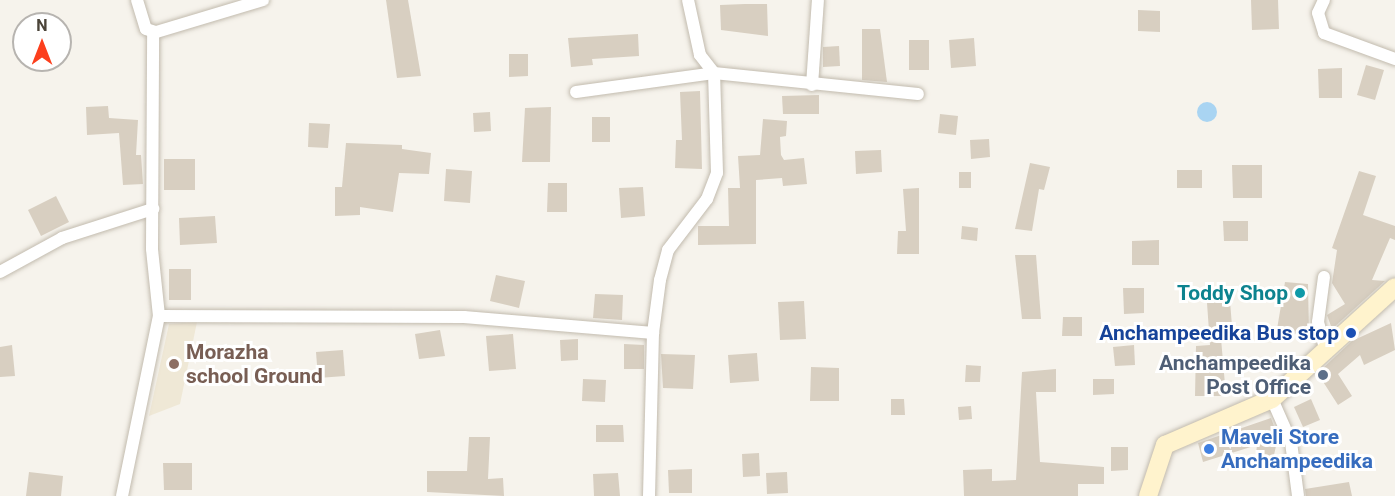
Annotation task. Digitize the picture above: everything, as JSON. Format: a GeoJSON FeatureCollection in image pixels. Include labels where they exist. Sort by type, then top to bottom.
{"type":"FeatureCollection","features":[{"type":"Feature","properties":{"kind":"main road"},"geometry":{"type":"LineString","coordinates":[[1148,496],[1165,445],[1173,438],[1272,399],[1395,286]]}},
{"type":"Feature","properties":{"kind":"street"},"geometry":{"type":"LineString","coordinates":[[137,0],[146,29],[155,32],[263,0]]}},
{"type":"Feature","properties":{"kind":"street"},"geometry":{"type":"LineString","coordinates":[[649,496],[653,333],[668,250],[707,199],[717,173],[714,74],[700,56],[688,0]]}},
{"type":"Feature","properties":{"kind":"street"},"geometry":{"type":"LineString","coordinates":[[812,86],[818,0]]}},
{"type":"Feature","properties":{"kind":"street"},"geometry":{"type":"LineString","coordinates":[[1324,0],[1318,13],[1324,33],[1395,59]]}},
{"type":"Feature","properties":{"kind":"street"},"geometry":{"type":"LineString","coordinates":[[122,496],[159,316],[153,209],[155,32]]}},
{"type":"Feature","properties":{"kind":"street"},"geometry":{"type":"LineString","coordinates":[[576,92],[714,74],[812,86],[918,93]]}},
{"type":"Feature","properties":{"kind":"street"},"geometry":{"type":"LineString","coordinates":[[0,272],[62,238],[153,209]]}},
{"type":"Feature","properties":{"kind":"street"},"geometry":{"type":"LineString","coordinates":[[1324,277],[1318,322],[1325,348]]}},
{"type":"Feature","properties":{"kind":"street"},"geometry":{"type":"LineString","coordinates":[[159,316],[464,317],[653,333]]}},
{"type":"Feature","properties":{"kind":"street"},"geometry":{"type":"LineString","coordinates":[[1272,399],[1291,442],[1298,496]]}},
{"type":"Feature","properties":{"kind":"shaded area","name":"Morazha school Ground"},"geometry":{"type":"Polygon","coordinates":[[[197,322],[180,404],[149,416],[169,324],[197,322]]]}},
{"type":"Feature","properties":{"kind":"water"},"geometry":{"type":"Polygon","coordinates":[[[1207,102],[1214,105],[1217,112],[1214,119],[1207,122],[1200,119],[1197,112],[1200,105],[1207,102]]]}},
{"type":"Feature","properties":{"kind":"building"},"geometry":{"type":"Polygon","coordinates":[[[386,0],[408,0],[421,76],[397,78],[386,0]]]}},
{"type":"Feature","properties":{"kind":"building"},"geometry":{"type":"Polygon","coordinates":[[[1251,0],[1278,0],[1279,29],[1252,30],[1251,0]]]}},
{"type":"Feature","properties":{"kind":"building"},"geometry":{"type":"Polygon","coordinates":[[[767,4],[768,36],[721,30],[720,5],[767,4]]]}},
{"type":"Feature","properties":{"kind":"building"},"geometry":{"type":"Polygon","coordinates":[[[1138,10],[1160,11],[1160,32],[1138,31],[1138,10]]]}},
{"type":"Feature","properties":{"kind":"building"},"geometry":{"type":"Polygon","coordinates":[[[862,29],[880,29],[887,82],[862,80],[862,29]]]}},
{"type":"Feature","properties":{"kind":"building"},"geometry":{"type":"Polygon","coordinates":[[[638,34],[639,56],[592,59],[593,65],[571,67],[568,38],[638,34]]]}},
{"type":"Feature","properties":{"kind":"building"},"geometry":{"type":"Polygon","coordinates":[[[974,38],[976,66],[951,68],[949,40],[974,38]]]}},
{"type":"Feature","properties":{"kind":"building"},"geometry":{"type":"Polygon","coordinates":[[[909,40],[929,40],[929,70],[909,70],[909,40]]]}},
{"type":"Feature","properties":{"kind":"building"},"geometry":{"type":"Polygon","coordinates":[[[839,46],[840,66],[823,67],[823,47],[839,46]]]}},
{"type":"Feature","properties":{"kind":"building"},"geometry":{"type":"Polygon","coordinates":[[[509,54],[528,54],[528,76],[509,77],[509,54]]]}},
{"type":"Feature","properties":{"kind":"building"},"geometry":{"type":"Polygon","coordinates":[[[1366,65],[1384,70],[1375,100],[1357,95],[1366,65]]]}},
{"type":"Feature","properties":{"kind":"building"},"geometry":{"type":"Polygon","coordinates":[[[1342,68],[1342,98],[1319,98],[1318,69],[1342,68]]]}},
{"type":"Feature","properties":{"kind":"building"},"geometry":{"type":"Polygon","coordinates":[[[700,91],[702,169],[675,168],[676,140],[682,140],[680,92],[700,91]]]}},
{"type":"Feature","properties":{"kind":"building"},"geometry":{"type":"Polygon","coordinates":[[[819,95],[819,114],[783,114],[782,96],[819,95]]]}},
{"type":"Feature","properties":{"kind":"building"},"geometry":{"type":"Polygon","coordinates":[[[108,106],[109,118],[138,120],[136,155],[141,155],[143,184],[123,185],[119,133],[87,135],[86,107],[108,106]]]}},
{"type":"Feature","properties":{"kind":"building"},"geometry":{"type":"Polygon","coordinates":[[[551,107],[550,162],[522,162],[525,108],[551,107]]]}},
{"type":"Feature","properties":{"kind":"building"},"geometry":{"type":"Polygon","coordinates":[[[490,112],[491,131],[474,132],[473,113],[490,112]]]}},
{"type":"Feature","properties":{"kind":"building"},"geometry":{"type":"Polygon","coordinates":[[[940,114],[958,116],[956,135],[938,133],[940,114]]]}},
{"type":"Feature","properties":{"kind":"building"},"geometry":{"type":"Polygon","coordinates":[[[592,117],[610,117],[610,142],[592,142],[592,117]]]}},
{"type":"Feature","properties":{"kind":"building"},"geometry":{"type":"Polygon","coordinates":[[[763,119],[787,121],[786,136],[780,137],[781,155],[784,160],[804,158],[807,184],[783,186],[782,178],[756,180],[756,244],[698,245],[698,226],[729,226],[728,188],[740,188],[738,156],[760,155],[763,119]]]}},
{"type":"Feature","properties":{"kind":"building"},"geometry":{"type":"Polygon","coordinates":[[[309,123],[330,124],[328,148],[308,147],[309,123]]]}},
{"type":"Feature","properties":{"kind":"building"},"geometry":{"type":"Polygon","coordinates":[[[989,139],[990,157],[971,159],[970,140],[989,139]]]}},
{"type":"Feature","properties":{"kind":"building"},"geometry":{"type":"Polygon","coordinates":[[[346,143],[402,145],[402,149],[431,153],[429,174],[399,173],[393,212],[360,207],[360,215],[335,216],[335,187],[342,187],[346,143]]]}},
{"type":"Feature","properties":{"kind":"building"},"geometry":{"type":"Polygon","coordinates":[[[881,150],[882,172],[856,174],[855,151],[881,150]]]}},
{"type":"Feature","properties":{"kind":"building"},"geometry":{"type":"Polygon","coordinates":[[[164,159],[195,159],[195,190],[164,190],[164,159]]]}},
{"type":"Feature","properties":{"kind":"building"},"geometry":{"type":"Polygon","coordinates":[[[1030,163],[1050,167],[1044,190],[1039,189],[1032,231],[1015,229],[1030,163]]]}},
{"type":"Feature","properties":{"kind":"building"},"geometry":{"type":"Polygon","coordinates":[[[1232,165],[1262,165],[1262,198],[1233,198],[1232,165]]]}},
{"type":"Feature","properties":{"kind":"building"},"geometry":{"type":"Polygon","coordinates":[[[446,169],[472,171],[470,203],[444,201],[446,169]]]}},
{"type":"Feature","properties":{"kind":"building"},"geometry":{"type":"Polygon","coordinates":[[[1177,170],[1202,170],[1202,188],[1177,188],[1177,170]]]}},
{"type":"Feature","properties":{"kind":"building"},"geometry":{"type":"Polygon","coordinates":[[[1359,171],[1376,176],[1363,215],[1395,226],[1395,240],[1390,238],[1372,280],[1385,281],[1332,329],[1327,315],[1345,304],[1332,283],[1337,250],[1332,248],[1359,171]]]}},
{"type":"Feature","properties":{"kind":"building"},"geometry":{"type":"Polygon","coordinates":[[[959,172],[971,172],[971,188],[959,188],[959,172]]]}},
{"type":"Feature","properties":{"kind":"building"},"geometry":{"type":"Polygon","coordinates":[[[548,183],[567,183],[567,212],[547,212],[548,183]]]}},
{"type":"Feature","properties":{"kind":"building"},"geometry":{"type":"Polygon","coordinates":[[[643,187],[645,216],[621,218],[619,188],[643,187]]]}},
{"type":"Feature","properties":{"kind":"building"},"geometry":{"type":"Polygon","coordinates":[[[919,188],[919,254],[897,254],[898,231],[906,231],[903,189],[919,188]]]}},
{"type":"Feature","properties":{"kind":"building"},"geometry":{"type":"Polygon","coordinates":[[[56,196],[69,222],[41,236],[28,210],[56,196]]]}},
{"type":"Feature","properties":{"kind":"building"},"geometry":{"type":"Polygon","coordinates":[[[215,216],[217,243],[180,245],[179,218],[215,216]]]}},
{"type":"Feature","properties":{"kind":"building"},"geometry":{"type":"Polygon","coordinates":[[[1223,221],[1248,221],[1248,241],[1224,241],[1223,221]]]}},
{"type":"Feature","properties":{"kind":"building"},"geometry":{"type":"Polygon","coordinates":[[[962,226],[978,228],[977,241],[961,239],[962,226]]]}},
{"type":"Feature","properties":{"kind":"building"},"geometry":{"type":"Polygon","coordinates":[[[1159,240],[1159,265],[1132,265],[1132,241],[1159,240]]]}},
{"type":"Feature","properties":{"kind":"building"},"geometry":{"type":"Polygon","coordinates":[[[1015,255],[1036,255],[1041,319],[1022,319],[1015,255]]]}},
{"type":"Feature","properties":{"kind":"building"},"geometry":{"type":"Polygon","coordinates":[[[169,269],[191,269],[191,300],[169,300],[169,269]]]}},
{"type":"Feature","properties":{"kind":"building"},"geometry":{"type":"Polygon","coordinates":[[[496,275],[525,281],[519,308],[490,301],[496,275]]]}},
{"type":"Feature","properties":{"kind":"building"},"geometry":{"type":"Polygon","coordinates":[[[1285,282],[1308,284],[1309,334],[1276,335],[1285,282]]]}},
{"type":"Feature","properties":{"kind":"building"},"geometry":{"type":"Polygon","coordinates":[[[1123,288],[1144,288],[1144,313],[1124,314],[1123,288]]]}},
{"type":"Feature","properties":{"kind":"building"},"geometry":{"type":"Polygon","coordinates":[[[595,294],[623,295],[622,320],[593,318],[595,294]]]}},
{"type":"Feature","properties":{"kind":"building"},"geometry":{"type":"Polygon","coordinates":[[[804,301],[806,339],[780,340],[778,302],[804,301]]]}},
{"type":"Feature","properties":{"kind":"building"},"geometry":{"type":"Polygon","coordinates":[[[1230,301],[1232,326],[1220,327],[1226,396],[1195,396],[1196,346],[1210,345],[1207,303],[1230,301]]]}},
{"type":"Feature","properties":{"kind":"building"},"geometry":{"type":"Polygon","coordinates":[[[1063,317],[1082,317],[1082,336],[1062,336],[1063,317]]]}},
{"type":"Feature","properties":{"kind":"building"},"geometry":{"type":"Polygon","coordinates":[[[1391,323],[1395,350],[1364,365],[1360,355],[1338,374],[1352,396],[1338,405],[1320,377],[1325,374],[1321,370],[1352,341],[1391,323]]]}},
{"type":"Feature","properties":{"kind":"building"},"geometry":{"type":"Polygon","coordinates":[[[440,330],[445,356],[419,359],[415,334],[440,330]]]}},
{"type":"Feature","properties":{"kind":"building"},"geometry":{"type":"Polygon","coordinates":[[[513,334],[516,369],[489,371],[486,336],[513,334]]]}},
{"type":"Feature","properties":{"kind":"building"},"geometry":{"type":"Polygon","coordinates":[[[578,339],[578,360],[561,361],[560,340],[578,339]]]}},
{"type":"Feature","properties":{"kind":"building"},"geometry":{"type":"Polygon","coordinates":[[[624,344],[644,345],[644,369],[624,369],[624,344]]]}},
{"type":"Feature","properties":{"kind":"building"},"geometry":{"type":"Polygon","coordinates":[[[12,345],[15,376],[0,377],[0,347],[12,345]]]}},
{"type":"Feature","properties":{"kind":"building"},"geometry":{"type":"Polygon","coordinates":[[[1134,345],[1135,365],[1115,366],[1113,347],[1134,345]]]}},
{"type":"Feature","properties":{"kind":"building"},"geometry":{"type":"Polygon","coordinates":[[[343,350],[345,376],[318,378],[316,352],[343,350]]]}},
{"type":"Feature","properties":{"kind":"building"},"geometry":{"type":"Polygon","coordinates":[[[757,353],[759,381],[730,383],[728,355],[757,353]]]}},
{"type":"Feature","properties":{"kind":"building"},"geometry":{"type":"Polygon","coordinates":[[[661,354],[695,355],[693,389],[663,388],[661,354]]]}},
{"type":"Feature","properties":{"kind":"building"},"geometry":{"type":"Polygon","coordinates":[[[966,365],[981,366],[980,382],[965,382],[966,365]]]}},
{"type":"Feature","properties":{"kind":"building"},"geometry":{"type":"Polygon","coordinates":[[[811,367],[839,368],[839,401],[810,401],[811,367]]]}},
{"type":"Feature","properties":{"kind":"building"},"geometry":{"type":"Polygon","coordinates":[[[1056,369],[1056,392],[1036,392],[1040,462],[1104,467],[1104,484],[1078,484],[1078,496],[964,496],[963,470],[992,469],[992,481],[1016,480],[1022,372],[1056,369]]]}},
{"type":"Feature","properties":{"kind":"building"},"geometry":{"type":"Polygon","coordinates":[[[583,379],[606,380],[605,402],[582,401],[583,379]]]}},
{"type":"Feature","properties":{"kind":"building"},"geometry":{"type":"Polygon","coordinates":[[[1093,379],[1114,379],[1114,394],[1093,395],[1093,379]]]}},
{"type":"Feature","properties":{"kind":"building"},"geometry":{"type":"Polygon","coordinates":[[[891,399],[904,399],[905,415],[891,415],[891,399]]]}},
{"type":"Feature","properties":{"kind":"building"},"geometry":{"type":"Polygon","coordinates":[[[1311,399],[1320,420],[1303,427],[1294,407],[1311,399]]]}},
{"type":"Feature","properties":{"kind":"building"},"geometry":{"type":"Polygon","coordinates":[[[971,406],[972,419],[959,420],[958,407],[971,406]]]}},
{"type":"Feature","properties":{"kind":"building"},"geometry":{"type":"Polygon","coordinates":[[[1271,418],[1278,437],[1272,464],[1255,463],[1257,445],[1203,462],[1198,443],[1271,418]]]}},
{"type":"Feature","properties":{"kind":"building"},"geometry":{"type":"Polygon","coordinates":[[[596,425],[623,425],[624,442],[596,442],[596,425]]]}},
{"type":"Feature","properties":{"kind":"building"},"geometry":{"type":"Polygon","coordinates":[[[469,437],[490,437],[488,479],[503,478],[504,496],[427,492],[427,471],[467,471],[469,437]]]}},
{"type":"Feature","properties":{"kind":"building"},"geometry":{"type":"Polygon","coordinates":[[[1111,447],[1128,447],[1128,470],[1111,471],[1111,447]]]}},
{"type":"Feature","properties":{"kind":"building"},"geometry":{"type":"Polygon","coordinates":[[[759,453],[760,476],[743,477],[742,454],[759,453]]]}},
{"type":"Feature","properties":{"kind":"building"},"geometry":{"type":"Polygon","coordinates":[[[163,463],[192,463],[192,490],[164,490],[163,463]]]}},
{"type":"Feature","properties":{"kind":"building"},"geometry":{"type":"Polygon","coordinates":[[[692,469],[692,493],[669,493],[668,470],[692,469]]]}},
{"type":"Feature","properties":{"kind":"building"},"geometry":{"type":"Polygon","coordinates":[[[29,472],[63,476],[61,496],[26,496],[29,472]]]}},
{"type":"Feature","properties":{"kind":"building"},"geometry":{"type":"Polygon","coordinates":[[[787,472],[788,493],[767,494],[766,473],[787,472]]]}},
{"type":"Feature","properties":{"kind":"building"},"geometry":{"type":"Polygon","coordinates":[[[618,473],[620,496],[594,496],[593,474],[618,473]]]}},
{"type":"Feature","properties":{"kind":"building"},"geometry":{"type":"Polygon","coordinates":[[[1349,482],[1352,496],[1306,496],[1305,489],[1349,482]]]}},
{"type":"Feature","properties":{"kind":"place","name":"Toddy Shop"},"geometry":{"type":"Point","coordinates":[1300,293]}},
{"type":"Feature","properties":{"kind":"place","name":"Anchampeedika Bus stop"},"geometry":{"type":"Point","coordinates":[1351,333]}},
{"type":"Feature","properties":{"kind":"place","name":"Morazha school Ground"},"geometry":{"type":"Point","coordinates":[174,364]}},
{"type":"Feature","properties":{"kind":"place","name":"Anchampeedika Post Office"},"geometry":{"type":"Point","coordinates":[1323,375]}},
{"type":"Feature","properties":{"kind":"place","name":"Maveli Store Anchampeedika"},"geometry":{"type":"Point","coordinates":[1209,449]}}]}
